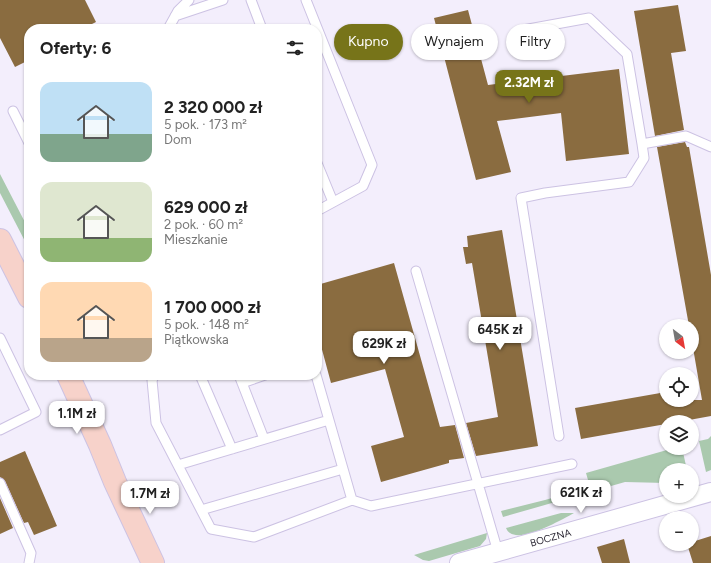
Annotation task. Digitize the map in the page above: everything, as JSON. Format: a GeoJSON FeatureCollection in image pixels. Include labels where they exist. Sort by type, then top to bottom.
{"type":"FeatureCollection","features":[{"type":"Feature","properties":{"kind":"main road"},"geometry":{"type":"LineString","coordinates":[[0,240],[24,287]]}},
{"type":"Feature","properties":{"kind":"main road"},"geometry":{"type":"LineString","coordinates":[[70,380],[115,482],[153,563]]}},
{"type":"Feature","properties":{"kind":"main road"},"geometry":{"type":"LineString","coordinates":[[115,482],[136,563]]}},
{"type":"Feature","properties":{"kind":"street","name":"BOCZNA"},"geometry":{"type":"LineString","coordinates":[[459,563],[499,558],[711,492]]}},
{"type":"Feature","properties":{"kind":"lane"},"geometry":{"type":"LineString","coordinates":[[171,24],[178,12],[189,0]]}},
{"type":"Feature","properties":{"kind":"lane"},"geometry":{"type":"LineString","coordinates":[[175,16],[223,0]]}},
{"type":"Feature","properties":{"kind":"lane"},"geometry":{"type":"LineString","coordinates":[[251,0],[260,24]]}},
{"type":"Feature","properties":{"kind":"lane"},"geometry":{"type":"LineString","coordinates":[[306,0],[316,24]]}},
{"type":"Feature","properties":{"kind":"lane"},"geometry":{"type":"LineString","coordinates":[[556,24],[588,18],[627,54],[644,158],[629,182],[545,193],[521,198],[559,436]]}},
{"type":"Feature","properties":{"kind":"lane"},"geometry":{"type":"LineString","coordinates":[[322,40],[372,165],[363,186],[322,208]]}},
{"type":"Feature","properties":{"kind":"lane"},"geometry":{"type":"LineString","coordinates":[[13,111],[24,133]]}},
{"type":"Feature","properties":{"kind":"lane"},"geometry":{"type":"LineString","coordinates":[[642,144],[686,136],[711,147]]}},
{"type":"Feature","properties":{"kind":"lane"},"geometry":{"type":"LineString","coordinates":[[322,175],[333,202]]}},
{"type":"Feature","properties":{"kind":"lane"},"geometry":{"type":"LineString","coordinates":[[416,271],[499,558]]}},
{"type":"Feature","properties":{"kind":"lane"},"geometry":{"type":"LineString","coordinates":[[0,338],[36,412],[0,430]]}},
{"type":"Feature","properties":{"kind":"lane"},"geometry":{"type":"LineString","coordinates":[[152,380],[156,423],[211,529],[254,537],[352,500],[371,506],[572,464]]}},
{"type":"Feature","properties":{"kind":"lane"},"geometry":{"type":"LineString","coordinates":[[202,380],[232,449]]}},
{"type":"Feature","properties":{"kind":"lane"},"geometry":{"type":"LineString","coordinates":[[240,380],[264,439]]}},
{"type":"Feature","properties":{"kind":"lane"},"geometry":{"type":"LineString","coordinates":[[317,380],[352,500]]}},
{"type":"Feature","properties":{"kind":"lane"},"geometry":{"type":"LineString","coordinates":[[178,465],[329,420]]}},
{"type":"Feature","properties":{"kind":"lane"},"geometry":{"type":"LineString","coordinates":[[201,510],[343,469]]}},
{"type":"Feature","properties":{"kind":"lane"},"geometry":{"type":"LineString","coordinates":[[0,483],[31,553],[29,563]]}},
{"type":"Feature","properties":{"kind":"green space"},"geometry":{"type":"Polygon","coordinates":[[[0,174],[24,220],[24,239],[0,193],[0,174]]]}},
{"type":"Feature","properties":{"kind":"green space"},"geometry":{"type":"Polygon","coordinates":[[[711,436],[711,470],[706,472],[699,441],[708,439],[711,436]]]}},
{"type":"Feature","properties":{"kind":"green space"},"geometry":{"type":"Polygon","coordinates":[[[659,452],[659,455],[684,455],[685,463],[659,463],[659,483],[625,482],[503,517],[501,511],[590,487],[586,473],[659,452]]]}},
{"type":"Feature","properties":{"kind":"green space"},"geometry":{"type":"Polygon","coordinates":[[[561,513],[574,513],[542,529],[524,535],[510,533],[506,528],[561,513]]]}},
{"type":"Feature","properties":{"kind":"green space"},"geometry":{"type":"Polygon","coordinates":[[[487,533],[486,539],[480,546],[429,561],[423,560],[414,555],[487,533]]]}},
{"type":"Feature","properties":{"kind":"building"},"geometry":{"type":"Polygon","coordinates":[[[0,0],[85,0],[96,22],[92,24],[24,24],[24,62],[15,67],[0,38],[0,0]]]}},
{"type":"Feature","properties":{"kind":"building"},"geometry":{"type":"Polygon","coordinates":[[[678,5],[686,51],[671,53],[684,130],[655,136],[634,11],[678,5]]]}},
{"type":"Feature","properties":{"kind":"building"},"geometry":{"type":"Polygon","coordinates":[[[468,10],[472,24],[436,24],[434,18],[468,10]]]}},
{"type":"Feature","properties":{"kind":"building"},"geometry":{"type":"Polygon","coordinates":[[[445,60],[481,60],[488,85],[619,69],[629,154],[566,161],[561,113],[497,121],[511,172],[476,180],[445,60]]]}},
{"type":"Feature","properties":{"kind":"building"},"geometry":{"type":"Polygon","coordinates":[[[685,142],[687,147],[689,147],[711,275],[711,416],[699,418],[699,415],[659,415],[659,425],[581,439],[575,408],[659,393],[659,407],[699,407],[699,400],[702,400],[699,383],[699,367],[696,367],[695,359],[699,359],[699,319],[688,319],[657,147],[685,142]]]}},
{"type":"Feature","properties":{"kind":"building"},"geometry":{"type":"Polygon","coordinates":[[[502,230],[538,446],[476,456],[466,423],[498,417],[472,263],[466,264],[463,247],[468,247],[467,236],[502,230]]]}},
{"type":"Feature","properties":{"kind":"building"},"geometry":{"type":"Polygon","coordinates":[[[394,263],[440,427],[455,425],[464,458],[449,460],[449,463],[381,482],[371,446],[404,437],[385,369],[331,383],[322,350],[322,284],[394,263]]]}},
{"type":"Feature","properties":{"kind":"building"},"geometry":{"type":"Polygon","coordinates":[[[25,451],[57,526],[34,535],[28,522],[24,523],[5,481],[0,477],[0,462],[25,451]]]}},
{"type":"Feature","properties":{"kind":"building"},"geometry":{"type":"Polygon","coordinates":[[[0,498],[13,528],[0,534],[0,498]]]}},
{"type":"Feature","properties":{"kind":"building"},"geometry":{"type":"Polygon","coordinates":[[[711,536],[711,563],[693,563],[689,551],[699,551],[699,540],[711,536]]]}},
{"type":"Feature","properties":{"kind":"building"},"geometry":{"type":"Polygon","coordinates":[[[624,539],[630,563],[602,563],[597,547],[624,539]]]}}]}
